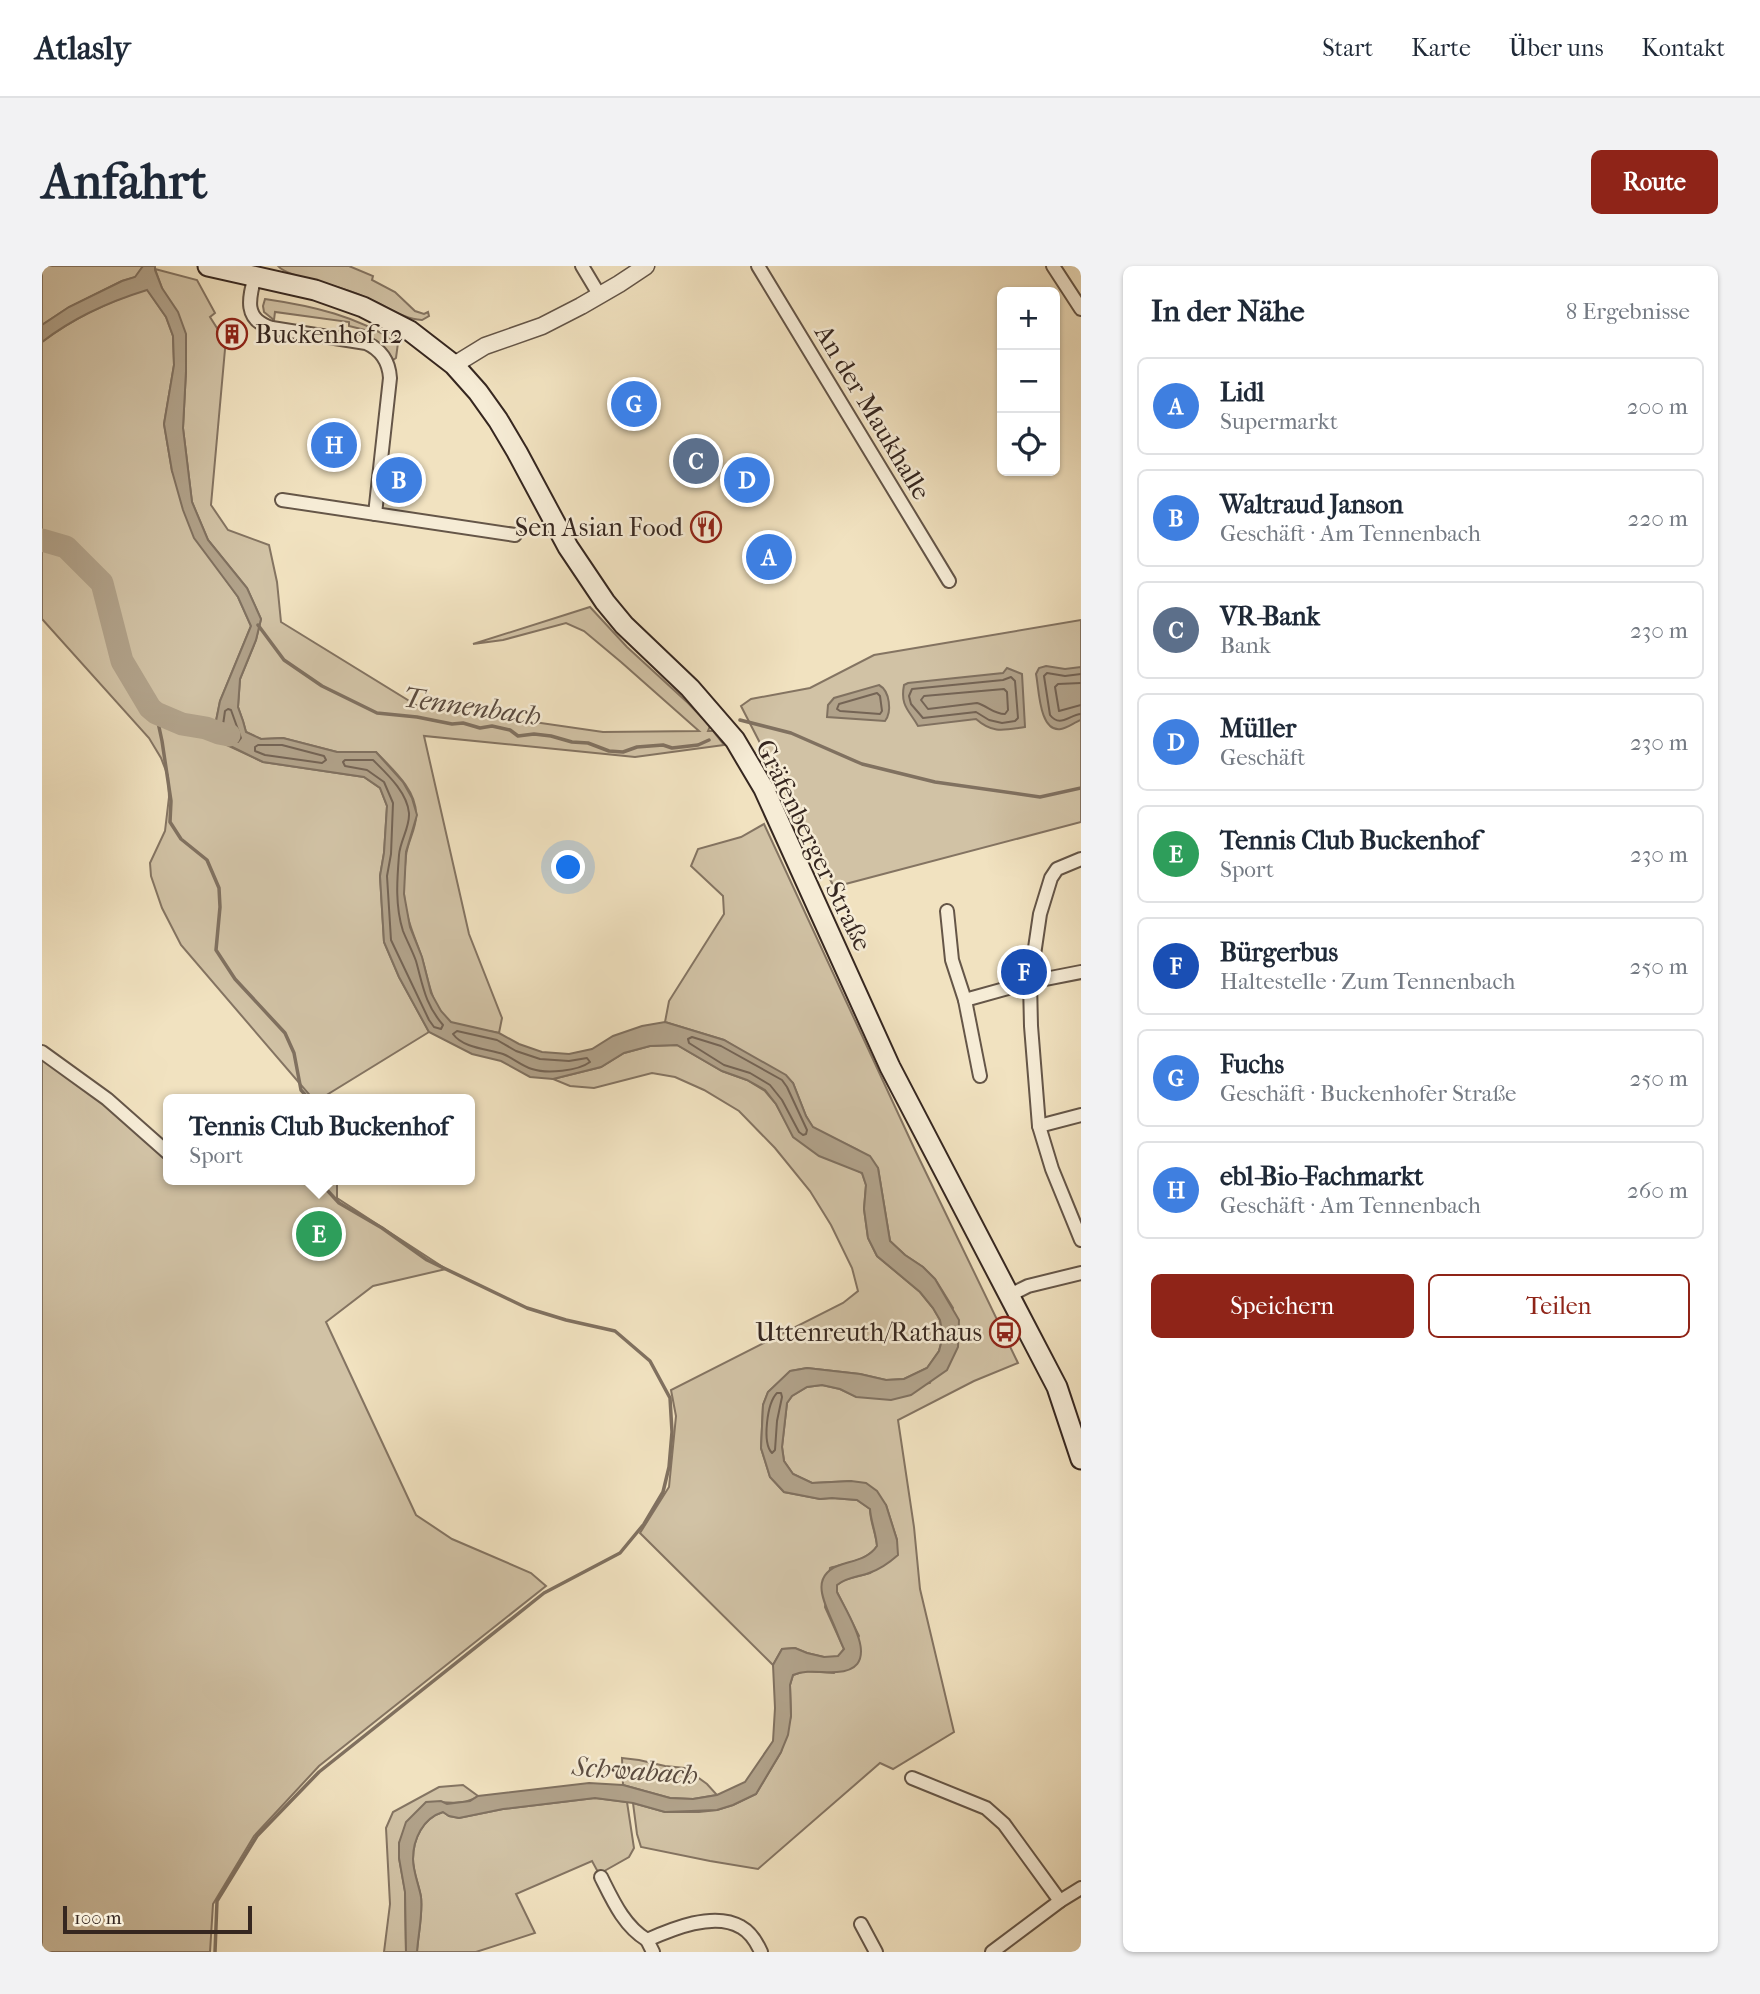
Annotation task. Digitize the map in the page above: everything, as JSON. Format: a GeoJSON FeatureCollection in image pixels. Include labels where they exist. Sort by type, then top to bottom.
{"type":"FeatureCollection","features":[{"type":"Feature","properties":{"kind":"main road","name":"Gräfenberger Straße"},"geometry":{"type":"LineString","coordinates":[[208,266],[330,294],[378,313],[410,331],[454,365],[498,420],[568,547],[605,602],[624,625],[690,688],[718,719],[745,756],[764,789],[890,1066],[1056,1387],[1081,1459]]}},
{"type":"Feature","properties":{"kind":"street"},"geometry":{"type":"LineString","coordinates":[[582,266],[600,296]]}},
{"type":"Feature","properties":{"kind":"street"},"geometry":{"type":"LineString","coordinates":[[454,365],[485,346],[542,326],[600,296],[646,266]]}},
{"type":"Feature","properties":{"kind":"street","name":"An der Maukhalle"},"geometry":{"type":"LineString","coordinates":[[758,266],[949,581]]}},
{"type":"Feature","properties":{"kind":"street"},"geometry":{"type":"LineString","coordinates":[[1053,266],[1081,309]]}},
{"type":"Feature","properties":{"kind":"street"},"geometry":{"type":"LineString","coordinates":[[255,276],[250,304],[253,316],[260,323],[272,328],[362,341],[375,347],[386,359],[390,379],[375,514]]}},
{"type":"Feature","properties":{"kind":"street"},"geometry":{"type":"LineString","coordinates":[[282,500],[515,535]]}},
{"type":"Feature","properties":{"kind":"street"},"geometry":{"type":"LineString","coordinates":[[1081,859],[1057,869],[1051,878],[1040,914],[1030,982],[1039,1126],[1052,1169],[1081,1241]]}},
{"type":"Feature","properties":{"kind":"street"},"geometry":{"type":"LineString","coordinates":[[947,911],[953,960],[979,1076]]}},
{"type":"Feature","properties":{"kind":"street"},"geometry":{"type":"LineString","coordinates":[[964,1000],[1030,982],[1081,972]]}},
{"type":"Feature","properties":{"kind":"street"},"geometry":{"type":"LineString","coordinates":[[42,1052],[107,1099],[163,1148]]}},
{"type":"Feature","properties":{"kind":"street"},"geometry":{"type":"LineString","coordinates":[[1039,1126],[1081,1115]]}},
{"type":"Feature","properties":{"kind":"street"},"geometry":{"type":"LineString","coordinates":[[1010,1296],[1028,1286],[1081,1273]]}},
{"type":"Feature","properties":{"kind":"street"},"geometry":{"type":"LineString","coordinates":[[912,1778],[986,1808],[1004,1824],[1060,1901]]}},
{"type":"Feature","properties":{"kind":"street"},"geometry":{"type":"LineString","coordinates":[[601,1877],[633,1932],[650,1946],[677,1927],[711,1921],[741,1927],[755,1941],[761,1952]]}},
{"type":"Feature","properties":{"kind":"street"},"geometry":{"type":"LineString","coordinates":[[992,1952],[1081,1888]]}},
{"type":"Feature","properties":{"kind":"street"},"geometry":{"type":"LineString","coordinates":[[861,1924],[876,1952]]}},
{"type":"Feature","properties":{"kind":"shaded area"},"geometry":{"type":"Polygon","coordinates":[[[42,266],[143,266],[136,277],[69,307],[42,325],[42,266]]]}},
{"type":"Feature","properties":{"kind":"shaded area"},"geometry":{"type":"Polygon","coordinates":[[[278,266],[349,266],[373,276],[372,280],[395,292],[415,311],[424,314],[428,312],[429,316],[422,320],[408,317],[359,295],[297,276],[278,266]]]}},
{"type":"Feature","properties":{"kind":"shaded area"},"geometry":{"type":"Polygon","coordinates":[[[155,269],[197,280],[215,313],[210,317],[217,328],[223,324],[227,327],[211,505],[228,530],[269,545],[277,582],[281,622],[416,705],[603,732],[699,731],[584,631],[566,623],[503,640],[473,644],[590,607],[627,647],[688,703],[710,726],[708,731],[713,731],[724,745],[635,757],[424,736],[469,934],[502,1018],[499,1033],[452,1023],[439,1010],[431,992],[405,902],[406,856],[416,814],[412,796],[402,780],[376,752],[337,752],[283,738],[261,739],[246,732],[238,707],[240,679],[256,640],[261,619],[247,588],[208,540],[192,502],[183,428],[186,371],[155,269]]]}},
{"type":"Feature","properties":{"kind":"shaded area"},"geometry":{"type":"Polygon","coordinates":[[[147,289],[166,317],[173,336],[174,365],[164,424],[172,471],[219,570],[238,597],[251,626],[220,701],[215,726],[202,726],[203,734],[263,762],[364,777],[380,788],[387,806],[380,876],[384,942],[399,977],[429,1032],[328,1094],[309,1094],[181,945],[162,908],[151,876],[150,863],[165,831],[169,797],[168,776],[161,758],[149,738],[42,619],[42,342],[92,311],[147,289]]]}},
{"type":"Feature","properties":{"kind":"shaded area"},"geometry":{"type":"Polygon","coordinates":[[[265,299],[317,309],[367,326],[398,343],[396,358],[393,360],[383,346],[368,336],[369,331],[349,326],[349,322],[275,312],[274,320],[264,312],[265,299]]]}},
{"type":"Feature","properties":{"kind":"shaded area"},"geometry":{"type":"Polygon","coordinates":[[[1081,620],[1081,822],[834,887],[741,706],[751,699],[810,688],[874,655],[1081,620]]]}},
{"type":"Feature","properties":{"kind":"shaded area"},"geometry":{"type":"Polygon","coordinates":[[[764,824],[915,1150],[1018,1363],[974,1381],[898,1420],[920,1589],[954,1732],[893,1769],[880,1763],[758,1869],[641,1847],[633,1803],[665,1812],[699,1812],[733,1805],[756,1794],[781,1752],[791,1716],[790,1685],[793,1675],[805,1671],[834,1673],[859,1636],[837,1592],[837,1585],[844,1580],[870,1573],[897,1555],[897,1540],[886,1505],[851,1481],[812,1483],[793,1474],[784,1461],[782,1447],[787,1403],[792,1396],[807,1387],[822,1385],[857,1397],[930,1383],[953,1308],[935,1279],[890,1241],[878,1168],[858,1150],[813,1128],[793,1083],[724,1040],[665,1022],[669,1001],[724,914],[723,896],[691,866],[698,849],[741,837],[764,824]]]}},
{"type":"Feature","properties":{"kind":"shaded area"},"geometry":{"type":"Polygon","coordinates":[[[677,1045],[722,1071],[747,1080],[765,1091],[776,1104],[794,1137],[862,1173],[866,1185],[864,1209],[868,1238],[877,1256],[920,1292],[940,1320],[943,1336],[939,1351],[927,1368],[904,1379],[886,1380],[807,1368],[791,1371],[768,1392],[763,1405],[761,1448],[770,1477],[784,1492],[820,1499],[857,1500],[870,1509],[877,1546],[862,1558],[830,1568],[825,1607],[844,1649],[838,1657],[824,1657],[795,1648],[782,1649],[773,1665],[640,1533],[669,1487],[676,1416],[671,1390],[843,1303],[858,1291],[852,1268],[831,1225],[810,1191],[775,1148],[739,1111],[704,1090],[675,1077],[652,1073],[594,1088],[570,1086],[553,1079],[601,1067],[624,1053],[650,1046],[677,1045]]]}},
{"type":"Feature","properties":{"kind":"shaded area"},"geometry":{"type":"Polygon","coordinates":[[[42,1052],[163,1145],[163,1185],[337,1185],[337,1198],[446,1269],[373,1286],[326,1322],[416,1515],[452,1539],[531,1573],[546,1586],[319,1766],[254,1836],[213,1904],[210,1952],[42,1952],[42,1052]]]}},
{"type":"Feature","properties":{"kind":"shaded area"},"geometry":{"type":"Polygon","coordinates":[[[622,1758],[685,1768],[717,1795],[693,1799],[670,1798],[623,1785],[622,1758]]]}},
{"type":"Feature","properties":{"kind":"shaded area"},"geometry":{"type":"Polygon","coordinates":[[[463,1785],[478,1796],[459,1802],[427,1802],[399,1843],[405,1891],[406,1952],[384,1952],[390,1904],[386,1828],[393,1812],[439,1787],[463,1785]]]}},
{"type":"Feature","properties":{"kind":"shaded area"},"geometry":{"type":"Polygon","coordinates":[[[595,1798],[627,1802],[634,1848],[629,1857],[599,1874],[592,1861],[516,1894],[535,1933],[476,1952],[417,1952],[421,1904],[413,1851],[420,1830],[430,1819],[443,1812],[459,1818],[503,1809],[595,1798]]]}},
{"type":"Feature","properties":{"kind":"water"},"geometry":{"type":"Polygon","coordinates":[[[143,266],[155,266],[162,288],[178,312],[186,334],[183,428],[192,502],[208,540],[247,588],[261,619],[256,640],[240,679],[238,707],[246,732],[261,739],[283,738],[337,752],[376,752],[403,782],[417,815],[406,852],[404,894],[410,927],[422,957],[431,993],[441,1011],[451,1022],[499,1033],[542,1052],[569,1054],[592,1049],[613,1036],[642,1026],[665,1022],[724,1040],[786,1075],[793,1083],[813,1127],[870,1156],[878,1168],[890,1241],[935,1279],[959,1320],[958,1347],[947,1370],[911,1395],[891,1400],[856,1397],[840,1389],[822,1385],[807,1387],[792,1396],[787,1403],[782,1447],[784,1461],[793,1474],[812,1483],[866,1483],[877,1491],[886,1505],[897,1540],[898,1555],[877,1570],[837,1585],[837,1592],[859,1639],[859,1661],[851,1669],[837,1672],[793,1675],[790,1685],[791,1716],[788,1735],[756,1794],[717,1810],[665,1812],[633,1803],[595,1798],[503,1809],[459,1818],[443,1812],[436,1815],[420,1830],[413,1851],[421,1904],[417,1952],[406,1952],[405,1892],[399,1843],[406,1822],[426,1802],[441,1801],[447,1804],[470,1801],[478,1796],[589,1783],[623,1785],[670,1798],[693,1799],[717,1795],[745,1782],[773,1741],[773,1665],[782,1649],[795,1648],[824,1657],[838,1656],[844,1649],[823,1597],[822,1581],[832,1568],[866,1556],[877,1546],[870,1509],[857,1500],[820,1499],[784,1492],[770,1477],[761,1448],[763,1405],[768,1392],[790,1371],[807,1368],[886,1380],[904,1379],[927,1368],[939,1351],[943,1336],[940,1320],[933,1308],[920,1292],[877,1256],[868,1238],[864,1209],[866,1185],[862,1173],[819,1156],[793,1137],[776,1104],[765,1090],[722,1071],[677,1045],[650,1046],[624,1053],[601,1067],[553,1079],[530,1077],[501,1061],[472,1054],[429,1032],[399,977],[384,942],[380,876],[387,806],[380,788],[364,777],[263,762],[222,742],[215,726],[220,701],[251,626],[238,597],[194,538],[172,471],[164,424],[174,365],[173,336],[166,317],[147,290],[92,311],[42,342],[42,325],[69,307],[135,277],[143,266]]]}},
{"type":"Feature","properties":{"kind":"water"},"geometry":{"type":"Polygon","coordinates":[[[1046,666],[1065,669],[1081,667],[1081,720],[1061,729],[1048,724],[1041,708],[1036,674],[1039,668],[1046,666]]]}},
{"type":"Feature","properties":{"kind":"water"},"geometry":{"type":"Polygon","coordinates":[[[1007,668],[1022,674],[1025,727],[993,729],[976,719],[918,726],[904,703],[904,685],[908,683],[1003,673],[1007,668]]]}},
{"type":"Feature","properties":{"kind":"water"},"geometry":{"type":"Polygon","coordinates":[[[879,685],[886,692],[889,702],[885,721],[827,717],[828,705],[834,698],[879,685]]]}},
{"type":"Feature","properties":{"kind":"waterway","name":"Schwabach"},"geometry":{"type":"LineString","coordinates":[[42,540],[66,547],[102,583],[122,661],[150,708],[182,724],[229,735]]}},
{"type":"Feature","properties":{"kind":"waterway","name":"Tennenbach"},"geometry":{"type":"LineString","coordinates":[[258,625],[284,660],[322,686],[377,713],[452,724],[463,723],[480,728],[492,726],[510,730],[518,736],[551,736],[588,743],[609,751],[623,752],[637,747],[663,745],[672,748],[698,745],[709,740]]}},
{"type":"Feature","properties":{"kind":"waterway"},"geometry":{"type":"LineString","coordinates":[[156,713],[171,801],[170,822],[181,839],[207,860],[219,888],[216,950],[235,979],[285,1033],[294,1053],[301,1090],[305,1094]]}},
{"type":"Feature","properties":{"kind":"waterway","name":"Tennenbach"},"geometry":{"type":"LineString","coordinates":[[740,720],[791,733],[862,764],[935,782],[1040,797],[1081,788]]}},
{"type":"Feature","properties":{"kind":"waterway"},"geometry":{"type":"LineString","coordinates":[[215,1952],[217,1901],[257,1836],[319,1772],[544,1593],[620,1553],[644,1524],[663,1492],[669,1467],[672,1432],[670,1398],[650,1361],[615,1331],[527,1308],[427,1260],[382,1228],[339,1203],[327,1190],[326,1185]]}},
{"type":"Feature","properties":{"kind":"place","name":"Buckenhof 12"},"geometry":{"type":"Point","coordinates":[232,334]}},
{"type":"Feature","properties":{"kind":"place","name":"Fuchs"},"geometry":{"type":"Point","coordinates":[634,404]}},
{"type":"Feature","properties":{"kind":"place","name":"ebl-Bio-Fachmarkt"},"geometry":{"type":"Point","coordinates":[334,445]}},
{"type":"Feature","properties":{"kind":"place","name":"VR-Bank"},"geometry":{"type":"Point","coordinates":[696,461]}},
{"type":"Feature","properties":{"kind":"place","name":"Waltraud Janson"},"geometry":{"type":"Point","coordinates":[399,480]}},
{"type":"Feature","properties":{"kind":"place","name":"Müller"},"geometry":{"type":"Point","coordinates":[747,480]}},
{"type":"Feature","properties":{"kind":"place","name":"Sen Asian Food"},"geometry":{"type":"Point","coordinates":[706,527]}},
{"type":"Feature","properties":{"kind":"place","name":"Lidl"},"geometry":{"type":"Point","coordinates":[769,557]}},
{"type":"Feature","properties":{"kind":"place","name":"Bürgerbus"},"geometry":{"type":"Point","coordinates":[1024,972]}},
{"type":"Feature","properties":{"kind":"place","name":"Tennis Club Buckenhof"},"geometry":{"type":"Point","coordinates":[319,1234]}},
{"type":"Feature","properties":{"kind":"place","name":"Uttenreuth/Rathaus"},"geometry":{"type":"Point","coordinates":[1005,1332]}}]}
